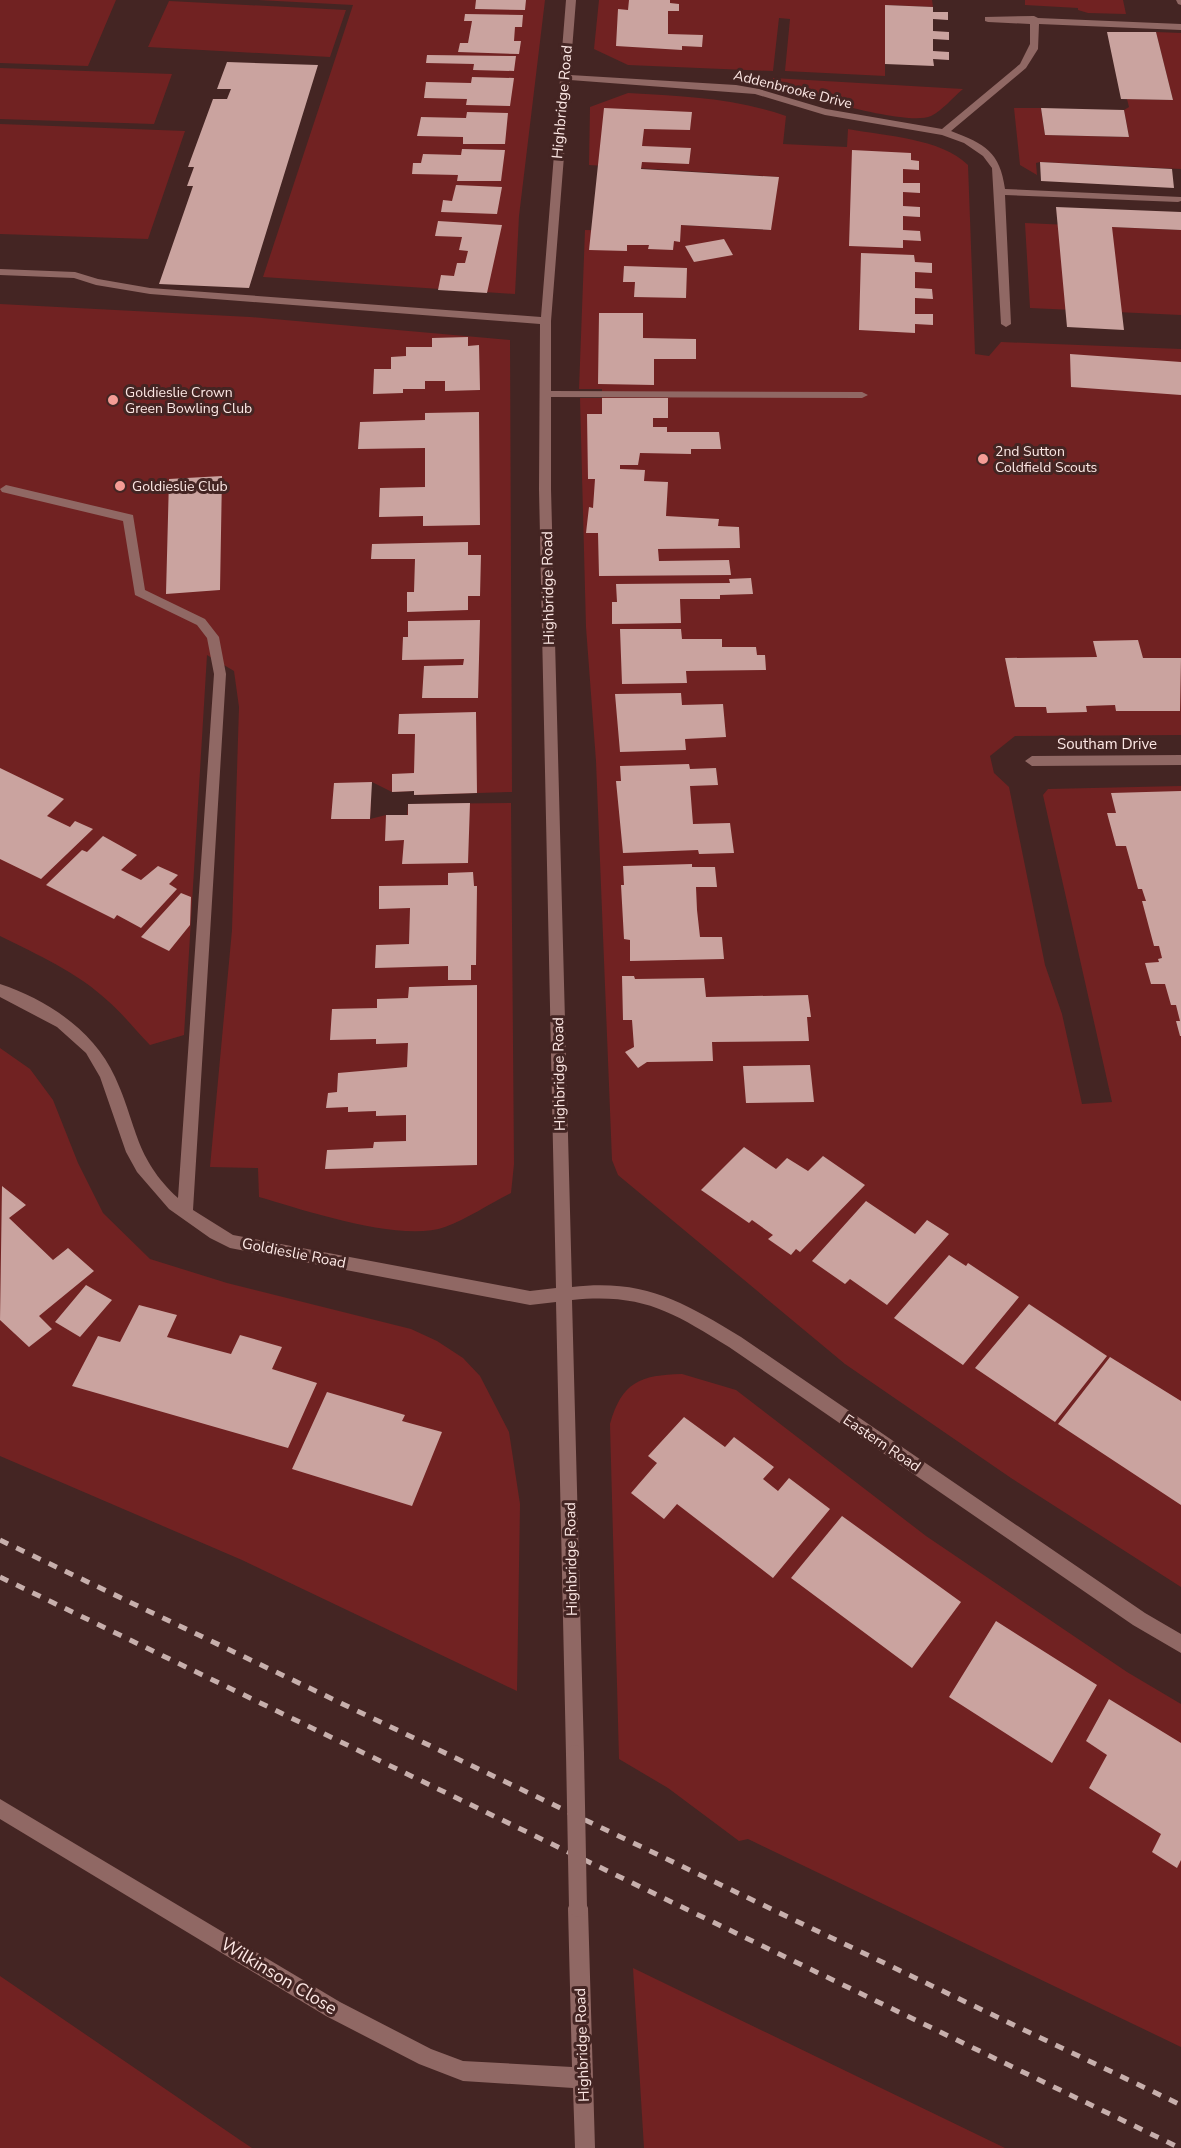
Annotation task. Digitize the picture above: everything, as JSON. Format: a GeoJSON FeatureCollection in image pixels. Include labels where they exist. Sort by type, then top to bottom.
{"type":"FeatureCollection","features":[{"type":"Feature","properties":{"kind":"street","name":"Highbridge Road"},"geometry":{"type":"LineString","coordinates":[[571,0],[563,77],[546,321],[545,489],[585,2148]]}},
{"type":"Feature","properties":{"kind":"street"},"geometry":{"type":"LineString","coordinates":[[988,19],[1181,27]]}},
{"type":"Feature","properties":{"kind":"street"},"geometry":{"type":"LineString","coordinates":[[944,132],[1023,66],[1033,54],[1036,41],[1034,20]]}},
{"type":"Feature","properties":{"kind":"street","name":"Addenbrooke Drive"},"geometry":{"type":"LineString","coordinates":[[563,77],[756,91],[825,112],[944,132],[968,141],[987,154],[997,168],[1006,324]]}},
{"type":"Feature","properties":{"kind":"street"},"geometry":{"type":"LineString","coordinates":[[1000,192],[1178,200]]}},
{"type":"Feature","properties":{"kind":"street"},"geometry":{"type":"LineString","coordinates":[[0,272],[75,275],[96,282],[150,291],[546,321]]}},
{"type":"Feature","properties":{"kind":"street"},"geometry":{"type":"LineString","coordinates":[[546,394],[862,394]]}},
{"type":"Feature","properties":{"kind":"street"},"geometry":{"type":"LineString","coordinates":[[6,489],[129,518],[139,592],[201,622],[213,637],[220,674],[185,1213]]}},
{"type":"Feature","properties":{"kind":"street","name":"Southam Drive"},"geometry":{"type":"LineString","coordinates":[[1032,761],[1181,760]]}},
{"type":"Feature","properties":{"kind":"street","name":"Goldieslie Road"},"geometry":{"type":"LineString","coordinates":[[0,990],[41,1011],[79,1036],[101,1064],[116,1093],[135,1152],[160,1193],[199,1224],[231,1240],[530,1298],[565,1294]]}},
{"type":"Feature","properties":{"kind":"street","name":"Eastern Road"},"geometry":{"type":"LineString","coordinates":[[565,1294],[596,1291],[645,1296],[681,1309],[705,1322],[1139,1619],[1181,1644]]}},
{"type":"Feature","properties":{"kind":"street","name":"Wilkinson Close"},"geometry":{"type":"LineString","coordinates":[[0,1808],[333,2009],[426,2057],[463,2071],[582,2078]]}},
{"type":"Feature","properties":{"kind":"shaded area"},"geometry":{"type":"Polygon","coordinates":[[[0,0],[116,0],[88,66],[0,63],[0,0]]]}},
{"type":"Feature","properties":{"kind":"shaded area"},"geometry":{"type":"Polygon","coordinates":[[[258,0],[545,0],[519,216],[515,294],[263,277],[353,5],[258,0]]]}},
{"type":"Feature","properties":{"kind":"shaded area"},"geometry":{"type":"Polygon","coordinates":[[[599,0],[932,0],[933,7],[885,5],[885,76],[785,71],[790,19],[779,18],[773,71],[628,65],[594,49],[599,0]]]}},
{"type":"Feature","properties":{"kind":"shaded area"},"geometry":{"type":"Polygon","coordinates":[[[1025,0],[1123,0],[1126,14],[1088,13],[1078,8],[1025,5],[1025,0]]]}},
{"type":"Feature","properties":{"kind":"shaded area"},"geometry":{"type":"Polygon","coordinates":[[[169,1],[346,10],[330,57],[148,47],[169,1]]]}},
{"type":"Feature","properties":{"kind":"shaded area"},"geometry":{"type":"Polygon","coordinates":[[[1156,32],[1181,33],[1181,169],[1040,162],[1036,163],[1037,175],[1020,165],[1014,108],[1041,108],[1045,135],[1129,137],[1124,110],[1129,107],[1127,99],[1173,100],[1156,32]]]}},
{"type":"Feature","properties":{"kind":"shaded area"},"geometry":{"type":"Polygon","coordinates":[[[0,68],[172,74],[154,124],[0,119],[0,68]]]}},
{"type":"Feature","properties":{"kind":"shaded area"},"geometry":{"type":"Polygon","coordinates":[[[773,78],[963,89],[931,116],[900,117],[829,102],[773,85],[773,78]]]}},
{"type":"Feature","properties":{"kind":"shaded area"},"geometry":{"type":"Polygon","coordinates":[[[628,93],[728,102],[786,116],[783,144],[847,147],[848,129],[928,144],[957,156],[968,165],[975,354],[989,356],[1001,342],[1181,349],[1181,735],[1015,736],[990,756],[994,773],[1009,787],[1045,965],[1062,1014],[1082,1104],[1112,1102],[1043,795],[1048,789],[1181,786],[1181,1587],[1011,1478],[845,1364],[618,1175],[612,1160],[596,761],[586,627],[580,398],[602,398],[602,389],[579,389],[585,230],[680,232],[681,225],[770,230],[778,177],[589,165],[590,107],[628,93]]]}},
{"type":"Feature","properties":{"kind":"shaded area"},"geometry":{"type":"Polygon","coordinates":[[[0,124],[185,131],[148,239],[0,234],[0,124]]]}},
{"type":"Feature","properties":{"kind":"shaded area"},"geometry":{"type":"Polygon","coordinates":[[[1025,223],[1181,230],[1181,315],[1030,308],[1025,223]]]}},
{"type":"Feature","properties":{"kind":"shaded area"},"geometry":{"type":"Polygon","coordinates":[[[0,304],[250,317],[510,340],[512,792],[414,795],[414,791],[392,792],[372,782],[333,801],[371,801],[370,819],[386,815],[407,815],[408,804],[511,803],[514,1164],[511,1193],[462,1220],[426,1231],[404,1231],[352,1223],[259,1197],[258,1168],[210,1167],[232,930],[239,707],[234,671],[207,655],[184,1035],[150,1045],[114,1006],[83,981],[0,936],[0,304]]]}},
{"type":"Feature","properties":{"kind":"shaded area"},"geometry":{"type":"Polygon","coordinates":[[[0,1048],[30,1069],[53,1100],[78,1163],[103,1213],[150,1259],[227,1283],[411,1329],[437,1341],[463,1358],[480,1376],[509,1432],[520,1504],[517,1691],[242,1560],[0,1456],[0,1048]]]}},
{"type":"Feature","properties":{"kind":"shaded area"},"geometry":{"type":"Polygon","coordinates":[[[682,1374],[736,1390],[926,1536],[1127,1672],[1181,1704],[1181,2047],[748,1839],[739,1841],[668,1788],[619,1759],[610,1424],[620,1399],[635,1384],[655,1376],[682,1374]]]}},
{"type":"Feature","properties":{"kind":"shaded area"},"geometry":{"type":"Polygon","coordinates":[[[633,1968],[1005,2148],[644,2148],[633,1968]]]}},
{"type":"Feature","properties":{"kind":"shaded area"},"geometry":{"type":"Polygon","coordinates":[[[0,1976],[240,2140],[252,2148],[0,2148],[0,1976]]]}},
{"type":"Feature","properties":{"kind":"building"},"geometry":{"type":"Polygon","coordinates":[[[476,0],[526,0],[525,10],[475,9],[476,0]]]}},
{"type":"Feature","properties":{"kind":"building"},"geometry":{"type":"Polygon","coordinates":[[[629,0],[670,0],[670,3],[679,4],[679,11],[668,11],[668,34],[703,35],[702,47],[682,46],[682,50],[616,46],[618,9],[628,10],[629,0]]]}},
{"type":"Feature","properties":{"kind":"building"},"geometry":{"type":"Polygon","coordinates":[[[885,5],[933,7],[933,12],[948,12],[948,20],[933,19],[933,31],[949,32],[949,40],[933,39],[933,51],[949,52],[949,60],[933,59],[934,66],[885,64],[885,5]]]}},
{"type":"Feature","properties":{"kind":"building"},"geometry":{"type":"Polygon","coordinates":[[[465,14],[523,15],[522,27],[515,27],[514,41],[521,41],[519,54],[458,52],[460,43],[468,43],[472,21],[464,21],[465,14]]]}},
{"type":"Feature","properties":{"kind":"building"},"geometry":{"type":"Polygon","coordinates":[[[1107,32],[1156,32],[1173,100],[1121,99],[1107,32]]]}},
{"type":"Feature","properties":{"kind":"building"},"geometry":{"type":"Polygon","coordinates":[[[427,55],[516,56],[514,71],[473,70],[474,64],[426,63],[427,55]]]}},
{"type":"Feature","properties":{"kind":"building"},"geometry":{"type":"Polygon","coordinates":[[[227,62],[318,65],[249,288],[159,284],[193,186],[187,186],[194,167],[188,167],[213,99],[227,99],[231,89],[217,89],[227,62]]]}},
{"type":"Feature","properties":{"kind":"building"},"geometry":{"type":"Polygon","coordinates":[[[472,77],[514,78],[510,106],[466,105],[467,99],[424,98],[426,82],[471,83],[472,77]]]}},
{"type":"Feature","properties":{"kind":"building"},"geometry":{"type":"Polygon","coordinates":[[[604,108],[692,112],[690,130],[644,129],[642,146],[691,148],[689,164],[642,162],[641,169],[779,177],[771,230],[681,225],[680,242],[674,241],[673,250],[648,249],[649,245],[627,245],[627,251],[589,250],[604,108]]]}},
{"type":"Feature","properties":{"kind":"building"},"geometry":{"type":"Polygon","coordinates":[[[1041,108],[1124,110],[1129,137],[1045,135],[1041,108]]]}},
{"type":"Feature","properties":{"kind":"building"},"geometry":{"type":"Polygon","coordinates":[[[467,112],[508,113],[505,144],[463,144],[463,137],[417,136],[421,117],[466,118],[467,112]]]}},
{"type":"Feature","properties":{"kind":"building"},"geometry":{"type":"Polygon","coordinates":[[[462,149],[505,150],[501,181],[457,181],[458,175],[412,174],[413,163],[421,163],[423,154],[461,155],[462,149]]]}},
{"type":"Feature","properties":{"kind":"building"},"geometry":{"type":"Polygon","coordinates":[[[852,150],[911,153],[911,160],[919,161],[919,170],[903,169],[903,183],[920,183],[920,193],[903,192],[903,206],[920,207],[920,217],[903,216],[903,230],[920,231],[921,241],[903,240],[903,248],[849,246],[852,150]]]}},
{"type":"Feature","properties":{"kind":"building"},"geometry":{"type":"Polygon","coordinates":[[[1040,162],[1172,169],[1174,188],[1041,181],[1040,162]]]}},
{"type":"Feature","properties":{"kind":"building"},"geometry":{"type":"Polygon","coordinates":[[[456,185],[502,187],[497,214],[441,212],[443,200],[452,201],[456,185]]]}},
{"type":"Feature","properties":{"kind":"building"},"geometry":{"type":"Polygon","coordinates":[[[1056,207],[1181,212],[1181,230],[1112,227],[1124,330],[1067,327],[1056,207]]]}},
{"type":"Feature","properties":{"kind":"building"},"geometry":{"type":"Polygon","coordinates":[[[438,221],[502,225],[487,293],[438,290],[441,275],[454,276],[457,263],[465,263],[468,251],[459,250],[462,237],[435,236],[438,221]]]}},
{"type":"Feature","properties":{"kind":"building"},"geometry":{"type":"Polygon","coordinates":[[[724,239],[733,255],[694,262],[685,246],[724,239]]]}},
{"type":"Feature","properties":{"kind":"building"},"geometry":{"type":"Polygon","coordinates":[[[861,253],[914,255],[915,262],[932,263],[932,273],[915,272],[915,288],[932,289],[933,299],[915,298],[915,314],[933,314],[933,325],[915,324],[915,333],[859,330],[861,253]]]}},
{"type":"Feature","properties":{"kind":"building"},"geometry":{"type":"Polygon","coordinates":[[[624,266],[687,268],[686,298],[634,297],[635,282],[623,282],[624,266]]]}},
{"type":"Feature","properties":{"kind":"building"},"geometry":{"type":"Polygon","coordinates":[[[599,313],[643,313],[643,338],[696,339],[696,359],[654,359],[654,385],[598,384],[599,313]]]}},
{"type":"Feature","properties":{"kind":"building"},"geometry":{"type":"Polygon","coordinates":[[[468,337],[468,346],[479,345],[480,390],[445,391],[445,381],[425,381],[425,389],[403,389],[403,393],[373,394],[374,369],[391,369],[391,357],[406,356],[406,347],[432,347],[432,338],[468,337]]]}},
{"type":"Feature","properties":{"kind":"building"},"geometry":{"type":"Polygon","coordinates":[[[1070,354],[1181,362],[1181,395],[1071,387],[1070,354]]]}},
{"type":"Feature","properties":{"kind":"building"},"geometry":{"type":"Polygon","coordinates":[[[602,398],[668,398],[668,418],[653,418],[653,427],[667,427],[667,432],[719,432],[721,449],[691,449],[691,454],[640,453],[638,465],[620,465],[620,469],[645,470],[644,481],[668,482],[666,516],[719,519],[718,526],[739,527],[740,548],[658,549],[659,561],[729,560],[731,575],[599,576],[598,533],[586,533],[589,507],[593,508],[595,479],[588,479],[587,414],[602,414],[602,398]]]}},
{"type":"Feature","properties":{"kind":"building"},"geometry":{"type":"Polygon","coordinates":[[[479,412],[480,525],[423,526],[423,516],[379,517],[380,488],[425,487],[425,448],[358,449],[360,422],[425,420],[425,413],[479,412]]]}},
{"type":"Feature","properties":{"kind":"building"},"geometry":{"type":"Polygon","coordinates":[[[222,476],[220,590],[166,594],[169,479],[222,476]]]}},
{"type":"Feature","properties":{"kind":"building"},"geometry":{"type":"Polygon","coordinates":[[[468,542],[468,555],[481,555],[480,596],[468,596],[468,610],[407,612],[407,592],[414,592],[415,559],[371,559],[372,544],[468,542]]]}},
{"type":"Feature","properties":{"kind":"building"},"geometry":{"type":"Polygon","coordinates":[[[751,578],[753,594],[720,595],[720,599],[680,599],[681,623],[612,624],[612,602],[617,602],[616,584],[730,583],[729,579],[751,578]]]}},
{"type":"Feature","properties":{"kind":"building"},"geometry":{"type":"Polygon","coordinates":[[[480,620],[478,698],[422,698],[424,666],[463,665],[464,659],[402,660],[403,637],[408,637],[408,621],[480,620]]]}},
{"type":"Feature","properties":{"kind":"building"},"geometry":{"type":"Polygon","coordinates":[[[620,629],[681,629],[682,639],[722,639],[722,647],[756,647],[757,655],[765,655],[766,670],[686,671],[687,683],[622,684],[620,629]]]}},
{"type":"Feature","properties":{"kind":"building"},"geometry":{"type":"Polygon","coordinates":[[[1138,640],[1143,658],[1181,658],[1180,711],[1116,711],[1115,705],[1086,706],[1087,712],[1047,713],[1046,707],[1015,707],[1005,658],[1097,657],[1093,641],[1138,640]]]}},
{"type":"Feature","properties":{"kind":"building"},"geometry":{"type":"Polygon","coordinates":[[[681,693],[682,705],[723,704],[726,737],[685,739],[686,750],[620,752],[615,694],[681,693]]]}},
{"type":"Feature","properties":{"kind":"building"},"geometry":{"type":"Polygon","coordinates":[[[476,712],[477,793],[414,795],[414,791],[392,792],[392,774],[414,773],[415,734],[398,734],[399,714],[476,712]]]}},
{"type":"Feature","properties":{"kind":"building"},"geometry":{"type":"Polygon","coordinates":[[[689,764],[690,769],[716,768],[718,785],[690,786],[693,824],[730,823],[734,853],[699,854],[698,850],[623,853],[616,781],[621,781],[620,766],[689,764]]]}},
{"type":"Feature","properties":{"kind":"building"},"geometry":{"type":"Polygon","coordinates":[[[0,768],[64,799],[47,816],[70,827],[75,821],[93,829],[41,879],[0,859],[0,768]]]}},
{"type":"Feature","properties":{"kind":"building"},"geometry":{"type":"Polygon","coordinates":[[[372,782],[370,819],[331,819],[334,783],[372,782]]]}},
{"type":"Feature","properties":{"kind":"building"},"geometry":{"type":"Polygon","coordinates":[[[1181,791],[1180,1036],[1176,1021],[1180,1021],[1176,1005],[1171,1005],[1165,984],[1151,984],[1145,963],[1159,962],[1158,959],[1162,958],[1159,946],[1154,946],[1142,901],[1146,901],[1142,889],[1138,889],[1126,846],[1116,846],[1107,813],[1116,813],[1111,793],[1181,791]]]}},
{"type":"Feature","properties":{"kind":"building"},"geometry":{"type":"Polygon","coordinates":[[[470,803],[468,863],[402,864],[404,840],[385,841],[386,815],[408,815],[408,804],[470,803]]]}},
{"type":"Feature","properties":{"kind":"building"},"geometry":{"type":"Polygon","coordinates":[[[103,836],[137,855],[121,870],[141,880],[158,866],[178,875],[169,884],[177,889],[141,928],[117,915],[114,919],[46,885],[82,850],[87,852],[103,836]]]}},
{"type":"Feature","properties":{"kind":"building"},"geometry":{"type":"Polygon","coordinates":[[[692,864],[692,867],[715,867],[717,887],[696,887],[697,910],[700,937],[722,937],[724,959],[630,961],[630,940],[624,939],[621,885],[624,885],[623,866],[692,864]]]}},
{"type":"Feature","properties":{"kind":"building"},"geometry":{"type":"Polygon","coordinates":[[[473,872],[474,886],[477,886],[476,965],[471,965],[471,980],[448,980],[448,966],[375,968],[376,945],[409,944],[410,908],[379,909],[379,886],[448,885],[448,873],[473,872]]]}},
{"type":"Feature","properties":{"kind":"building"},"geometry":{"type":"Polygon","coordinates":[[[181,893],[191,897],[190,925],[169,951],[141,937],[181,893]]]}},
{"type":"Feature","properties":{"kind":"building"},"geometry":{"type":"Polygon","coordinates":[[[622,976],[634,976],[635,979],[704,978],[706,997],[808,995],[811,1017],[807,1017],[809,1041],[712,1042],[713,1061],[647,1062],[638,1068],[625,1052],[634,1047],[632,1020],[623,1020],[622,976]]]}},
{"type":"Feature","properties":{"kind":"building"},"geometry":{"type":"Polygon","coordinates":[[[477,985],[477,1165],[325,1169],[327,1150],[373,1148],[374,1142],[406,1141],[406,1115],[376,1116],[376,1111],[348,1112],[348,1107],[326,1108],[328,1093],[337,1092],[338,1073],[407,1067],[408,1043],[376,1044],[376,1039],[330,1040],[332,1009],[377,1008],[377,999],[408,998],[409,987],[477,985]]]}},
{"type":"Feature","properties":{"kind":"building"},"geometry":{"type":"Polygon","coordinates":[[[810,1065],[814,1102],[746,1103],[743,1066],[810,1065]]]}},
{"type":"Feature","properties":{"kind":"building"},"geometry":{"type":"Polygon","coordinates":[[[744,1147],[776,1169],[787,1158],[808,1171],[823,1156],[865,1185],[800,1252],[796,1249],[791,1255],[768,1239],[773,1235],[752,1220],[749,1223],[701,1190],[744,1147]]]}},
{"type":"Feature","properties":{"kind":"building"},"geometry":{"type":"Polygon","coordinates":[[[2,1186],[26,1205],[9,1218],[53,1260],[68,1248],[94,1271],[39,1316],[52,1329],[29,1347],[0,1320],[2,1186]]]}},
{"type":"Feature","properties":{"kind":"building"},"geometry":{"type":"Polygon","coordinates":[[[866,1201],[915,1234],[927,1220],[949,1234],[887,1305],[850,1279],[845,1284],[812,1261],[866,1201]]]}},
{"type":"Feature","properties":{"kind":"building"},"geometry":{"type":"Polygon","coordinates":[[[949,1255],[966,1266],[968,1263],[1019,1297],[963,1365],[894,1318],[949,1255]]]}},
{"type":"Feature","properties":{"kind":"building"},"geometry":{"type":"Polygon","coordinates":[[[86,1285],[112,1300],[80,1337],[55,1322],[86,1285]]]}},
{"type":"Feature","properties":{"kind":"building"},"geometry":{"type":"Polygon","coordinates":[[[1029,1304],[1107,1356],[1055,1422],[975,1368],[1029,1304]]]}},
{"type":"Feature","properties":{"kind":"building"},"geometry":{"type":"Polygon","coordinates":[[[139,1305],[177,1315],[167,1337],[231,1354],[240,1335],[282,1347],[272,1369],[317,1383],[288,1448],[72,1386],[98,1336],[120,1342],[139,1305]]]}},
{"type":"Feature","properties":{"kind":"building"},"geometry":{"type":"Polygon","coordinates":[[[1110,1357],[1181,1401],[1181,1505],[1058,1424],[1110,1357]]]}},
{"type":"Feature","properties":{"kind":"building"},"geometry":{"type":"Polygon","coordinates":[[[327,1392],[405,1415],[402,1421],[442,1432],[412,1506],[292,1469],[327,1392]]]}},
{"type":"Feature","properties":{"kind":"building"},"geometry":{"type":"Polygon","coordinates":[[[684,1417],[725,1447],[734,1437],[774,1467],[763,1479],[778,1491],[789,1478],[830,1509],[773,1578],[677,1504],[664,1519],[631,1493],[657,1463],[648,1456],[684,1417]]]}},
{"type":"Feature","properties":{"kind":"building"},"geometry":{"type":"Polygon","coordinates":[[[842,1516],[961,1602],[912,1668],[791,1578],[842,1516]]]}},
{"type":"Feature","properties":{"kind":"building"},"geometry":{"type":"Polygon","coordinates":[[[996,1621],[1097,1685],[1052,1763],[949,1697],[996,1621]]]}},
{"type":"Feature","properties":{"kind":"building"},"geometry":{"type":"Polygon","coordinates":[[[1109,1699],[1181,1743],[1181,1860],[1177,1868],[1152,1852],[1161,1834],[1089,1788],[1107,1755],[1086,1741],[1109,1699]]]}},
{"type":"Feature","properties":{"kind":"railway"},"geometry":{"type":"LineString","coordinates":[[0,1540],[1181,2105]]}},
{"type":"Feature","properties":{"kind":"railway"},"geometry":{"type":"LineString","coordinates":[[0,1577],[1180,2148]]}},
{"type":"Feature","properties":{"kind":"place","name":"Goldieslie Crown Green Bowling Club"},"geometry":{"type":"Point","coordinates":[113,400]}},
{"type":"Feature","properties":{"kind":"place","name":"2nd Sutton Coldfield Scouts"},"geometry":{"type":"Point","coordinates":[983,459]}},
{"type":"Feature","properties":{"kind":"place","name":"Goldieslie Club"},"geometry":{"type":"Point","coordinates":[120,486]}}]}
